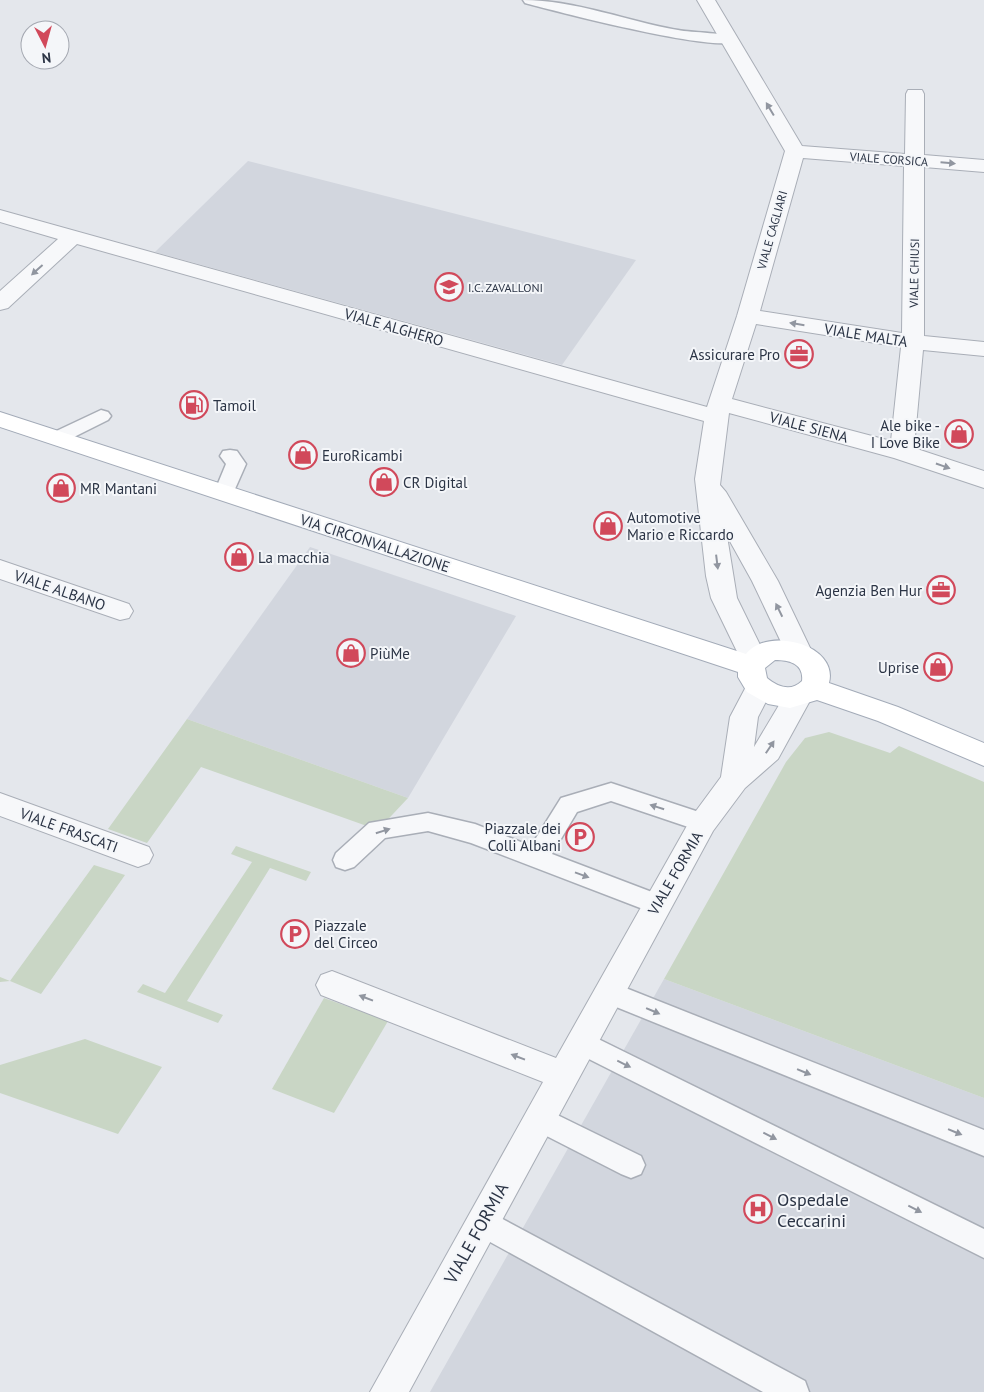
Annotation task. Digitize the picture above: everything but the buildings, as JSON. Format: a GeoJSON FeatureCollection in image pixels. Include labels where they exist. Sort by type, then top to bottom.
{"type":"FeatureCollection","features":[{"type":"Feature","properties":{"kind":"main road","name":"VIA CIRCONVALLAZIONE"},"geometry":{"type":"LineString","coordinates":[[0,419],[755,671],[777,697],[806,693],[888,714],[984,755]]}},
{"type":"Feature","properties":{"kind":"main road"},"geometry":{"type":"LineString","coordinates":[[755,671],[770,650],[790,650],[800,654],[814,666],[817,681],[806,693]]}},
{"type":"Feature","properties":{"kind":"street"},"geometry":{"type":"LineString","coordinates":[[706,0],[794,151]]}},
{"type":"Feature","properties":{"kind":"street","name":"VIALE CHIUSI"},"geometry":{"type":"LineString","coordinates":[[902,452],[913,342],[916,161],[915,94]]}},
{"type":"Feature","properties":{"kind":"street","name":"VIALE CORSICA"},"geometry":{"type":"LineString","coordinates":[[794,151],[984,166]]}},
{"type":"Feature","properties":{"kind":"street","name":"VIALE CAGLIARI"},"geometry":{"type":"LineString","coordinates":[[755,671],[724,598],[719,576],[707,479],[718,410],[748,316],[794,151]]}},
{"type":"Feature","properties":{"kind":"street","name":"VIALE ALGHERO"},"geometry":{"type":"LineString","coordinates":[[0,216],[73,238],[718,410]]}},
{"type":"Feature","properties":{"kind":"street"},"geometry":{"type":"LineString","coordinates":[[0,303],[73,238]]}},
{"type":"Feature","properties":{"kind":"street","name":"VIALE MALTA"},"geometry":{"type":"LineString","coordinates":[[748,316],[913,342],[984,349]]}},
{"type":"Feature","properties":{"kind":"street","name":"VIALE SIENA"},"geometry":{"type":"LineString","coordinates":[[718,410],[902,452],[984,480]]}},
{"type":"Feature","properties":{"kind":"street"},"geometry":{"type":"LineString","coordinates":[[707,479],[765,581],[800,654]]}},
{"type":"Feature","properties":{"kind":"street","name":"VIALE ALBANO"},"geometry":{"type":"LineString","coordinates":[[0,569],[120,611]]}},
{"type":"Feature","properties":{"kind":"street","name":"VIALE FORMIA"},"geometry":{"type":"LineString","coordinates":[[735,780],[744,717],[755,671]]}},
{"type":"Feature","properties":{"kind":"street","name":"VIALE FORMIA"},"geometry":{"type":"LineString","coordinates":[[389,1392],[656,904],[703,823],[735,780],[768,751],[806,693]]}},
{"type":"Feature","properties":{"kind":"street","name":"VIALE FRASCATI"},"geometry":{"type":"LineString","coordinates":[[0,804],[138,856]]}},
{"type":"Feature","properties":{"kind":"street"},"geometry":{"type":"LineString","coordinates":[[332,985],[563,1075]]}},
{"type":"Feature","properties":{"kind":"lane"},"geometry":{"type":"LineString","coordinates":[[530,0],[679,35],[730,40]]}},
{"type":"Feature","properties":{"kind":"lane"},"geometry":{"type":"LineString","coordinates":[[58,438],[101,416]]}},
{"type":"Feature","properties":{"kind":"lane"},"geometry":{"type":"LineString","coordinates":[[224,493],[236,464],[230,456]]}},
{"type":"Feature","properties":{"kind":"lane"},"geometry":{"type":"LineString","coordinates":[[536,859],[569,805],[611,792],[703,823]]}},
{"type":"Feature","properties":{"kind":"lane"},"geometry":{"type":"LineString","coordinates":[[345,860],[378,830],[428,822],[475,834],[656,904]]}},
{"type":"Feature","properties":{"kind":"lane"},"geometry":{"type":"LineString","coordinates":[[608,992],[668,1018],[984,1143]]}},
{"type":"Feature","properties":{"kind":"lane"},"geometry":{"type":"LineString","coordinates":[[580,1042],[984,1244]]}},
{"type":"Feature","properties":{"kind":"lane"},"geometry":{"type":"LineString","coordinates":[[539,1118],[631,1165]]}},
{"type":"Feature","properties":{"kind":"lane"},"geometry":{"type":"LineString","coordinates":[[482,1222],[794,1392]]}},
{"type":"Feature","properties":{"kind":"shaded area","name":"I.C. ZAVALLONI"},"geometry":{"type":"Polygon","coordinates":[[[248,161],[636,260],[562,365],[155,252],[248,161]]]}},
{"type":"Feature","properties":{"kind":"shaded area"},"geometry":{"type":"Polygon","coordinates":[[[310,547],[516,616],[408,798],[187,719],[310,547]]]}},
{"type":"Feature","properties":{"kind":"shaded area","name":"Ospedale Ceccarini"},"geometry":{"type":"Polygon","coordinates":[[[664,979],[984,1098],[984,1392],[430,1392],[664,979]]]}},
{"type":"Feature","properties":{"kind":"green space"},"geometry":{"type":"Polygon","coordinates":[[[187,719],[408,798],[378,830],[201,767],[147,843],[108,829],[187,719]]]}},
{"type":"Feature","properties":{"kind":"green space"},"geometry":{"type":"Polygon","coordinates":[[[829,732],[890,753],[899,746],[984,782],[984,1098],[664,979],[786,762],[805,738],[829,732]]]}},
{"type":"Feature","properties":{"kind":"green space"},"geometry":{"type":"Polygon","coordinates":[[[236,846],[311,872],[306,881],[270,868],[187,1001],[223,1015],[218,1023],[137,992],[143,984],[165,993],[252,862],[231,854],[236,846]]]}},
{"type":"Feature","properties":{"kind":"green space"},"geometry":{"type":"Polygon","coordinates":[[[94,865],[125,875],[41,994],[10,981],[94,865]]]}},
{"type":"Feature","properties":{"kind":"green space"},"geometry":{"type":"Polygon","coordinates":[[[0,977],[10,981],[0,982],[0,977]]]}},
{"type":"Feature","properties":{"kind":"green space"},"geometry":{"type":"Polygon","coordinates":[[[324,998],[388,1021],[334,1113],[272,1089],[324,998]]]}},
{"type":"Feature","properties":{"kind":"green space"},"geometry":{"type":"Polygon","coordinates":[[[85,1039],[162,1067],[118,1134],[0,1093],[0,1065],[85,1039]]]}},
{"type":"Feature","properties":{"kind":"place","name":"I.C. ZAVALLONI"},"geometry":{"type":"Point","coordinates":[449,287]}},
{"type":"Feature","properties":{"kind":"place","name":"Assicurare Pro"},"geometry":{"type":"Point","coordinates":[799,354]}},
{"type":"Feature","properties":{"kind":"place","name":"Tamoil"},"geometry":{"type":"Point","coordinates":[194,405]}},
{"type":"Feature","properties":{"kind":"place","name":"Ale bike - I Love Bike"},"geometry":{"type":"Point","coordinates":[959,434]}},
{"type":"Feature","properties":{"kind":"place","name":"EuroRicambi"},"geometry":{"type":"Point","coordinates":[303,455]}},
{"type":"Feature","properties":{"kind":"place","name":"CR Digital"},"geometry":{"type":"Point","coordinates":[384,482]}},
{"type":"Feature","properties":{"kind":"place","name":"MR Mantani"},"geometry":{"type":"Point","coordinates":[61,488]}},
{"type":"Feature","properties":{"kind":"place","name":"Automotive Mario e Riccardo"},"geometry":{"type":"Point","coordinates":[608,526]}},
{"type":"Feature","properties":{"kind":"place","name":"La macchia"},"geometry":{"type":"Point","coordinates":[239,557]}},
{"type":"Feature","properties":{"kind":"place","name":"Agenzia Ben Hur"},"geometry":{"type":"Point","coordinates":[941,590]}},
{"type":"Feature","properties":{"kind":"place","name":"PiùMe"},"geometry":{"type":"Point","coordinates":[351,653]}},
{"type":"Feature","properties":{"kind":"place","name":"Uprise"},"geometry":{"type":"Point","coordinates":[938,667]}},
{"type":"Feature","properties":{"kind":"place","name":"Piazzale dei Colli Albani"},"geometry":{"type":"Point","coordinates":[580,837]}},
{"type":"Feature","properties":{"kind":"place","name":"Piazzale del Circeo"},"geometry":{"type":"Point","coordinates":[295,934]}},
{"type":"Feature","properties":{"kind":"place","name":"Ospedale Ceccarini"},"geometry":{"type":"Point","coordinates":[758,1209]}}]}
